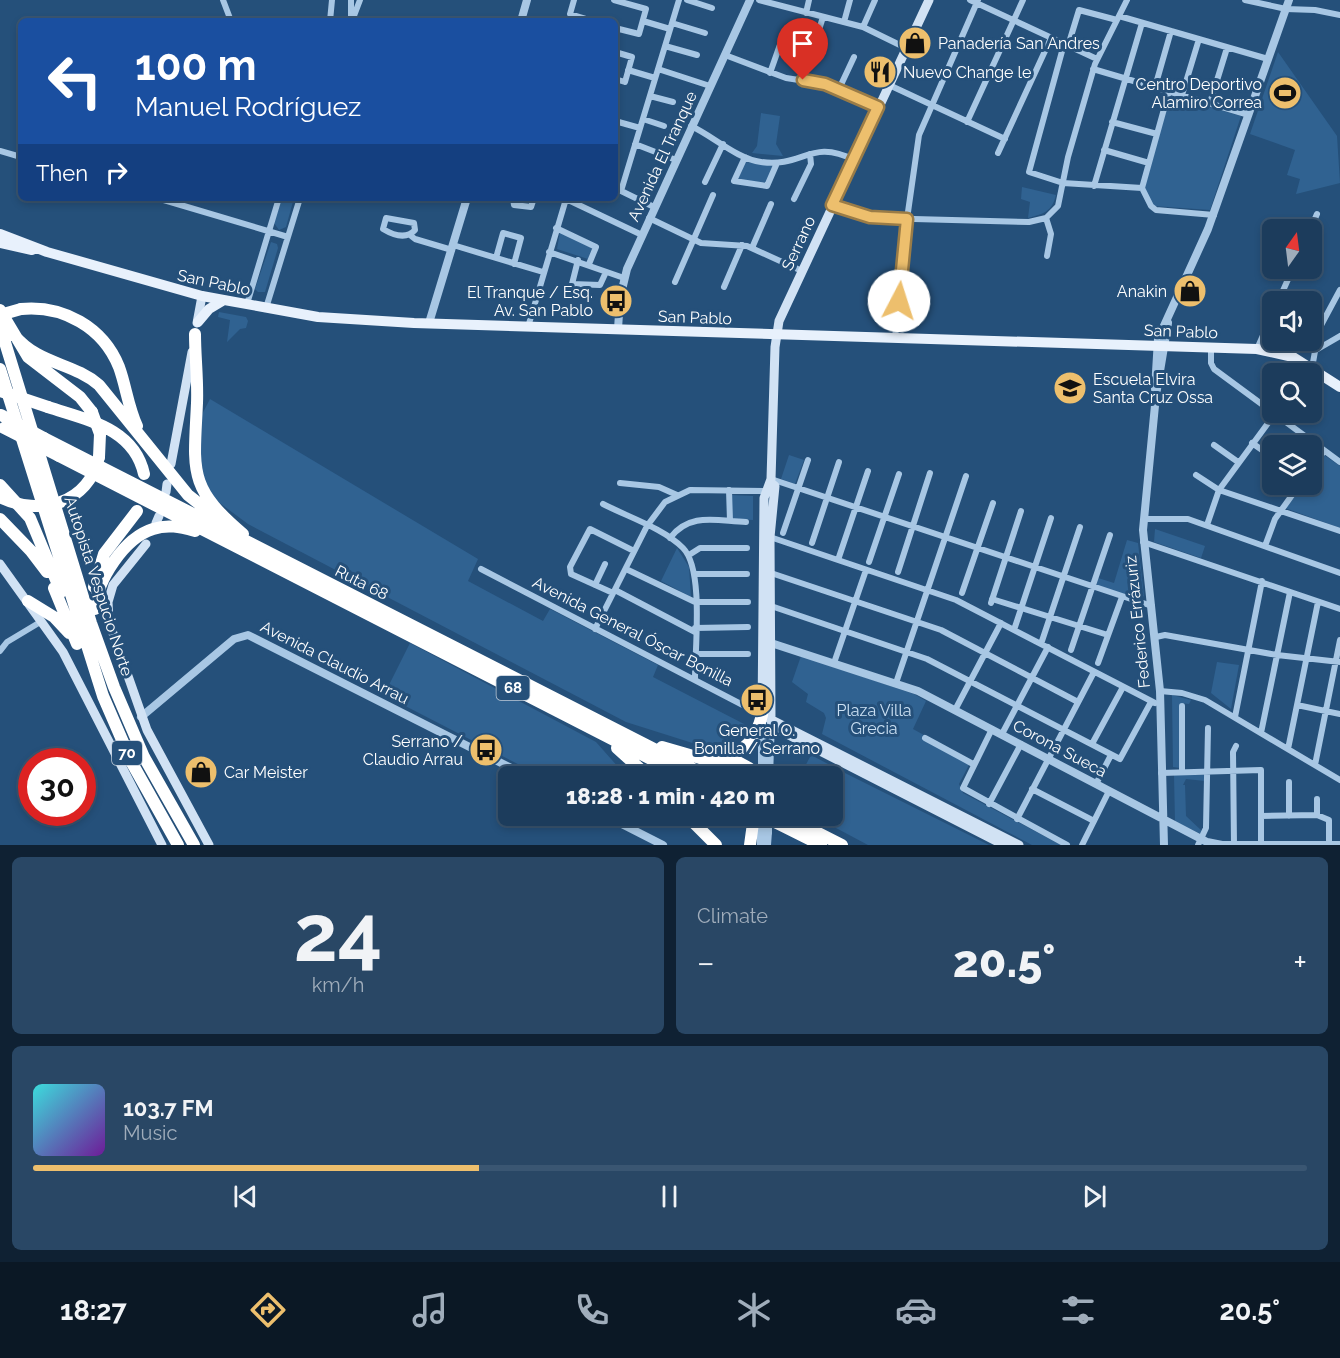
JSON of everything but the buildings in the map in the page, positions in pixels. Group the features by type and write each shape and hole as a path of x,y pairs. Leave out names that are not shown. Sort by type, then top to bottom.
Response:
{"highway":[{"path":"0,315 21,309 59,312 82,322 99,336 118,366 135,422 146,442"},
{"path":"0,310 32,362 76,394 92,412 100,434 99,457 87,483 64,502 33,507 0,497"},
{"name":"Autopista Vespucio Norte","path":"0,326 103,656 144,757 194,845"},
{"path":"196,328 198,401 193,445 198,476 217,510 261,549"},
{"path":"15,335 37,356 94,380 193,501 261,549"},
{"name":"Autopista Vespucio Norte","path":"0,369 94,674 132,763 178,845"},
{"path":"0,391 48,406 117,433 136,453 144,474"},
{"name":"Ruta 68","path":"1,425 44,438 687,766"},
{"name":"Ruta 68","path":"1,425 666,766"},
{"path":"0,485 23,509 34,526 94,674"},
{"path":"103,656 94,590 101,561 137,511"},
{"path":"0,519 46,570 82,654"},
{"path":"95,609 98,591 107,572 142,534 157,528 173,526 216,537"},
{"path":"28,601 54,617 94,674"},
{"path":"568,716 621,751 638,766"},
{"path":"717,760 737,753 748,745 766,718"},
{"path":"627,735 691,756 742,763 746,766"},
{"path":"697,826 716,844"},
{"path":"750,845 759,826"},
{"path":"774,826 821,845"},
{"path":"805,826 842,845"}],"main road":[{"name":"Serrano","path":"766,718 762,690 768,484 776,334 784,309 929,0"},
{"name":"San Pablo","path":"0,234 47,252"},
{"name":"San Pablo","path":"0,243 47,252 202,296 337,319 895,339 1257,349 1287,355 1302,363"},
{"path":"171,464 202,296"},
{"path":"196,328 209,309 224,300"},
{"name":"San Pablo","path":"1322,375 1340,387"},
{"name":"Serrano","path":"766,718 771,643 770,537 775,486 768,484"},
{"path":"146,544 115,581 107,610 112,635 141,717 173,783 209,845"},
{"path":"0,564 42,621 77,678 162,845"},
{"name":"Avenida General Óscar Bonilla","path":"766,718 776,729 1004,845"},
{"name":"Avenida General Óscar Bonilla","path":"766,718 1019,845"}],"street":[{"path":"223,0 230,18"},
{"path":"331,18 332,0"},
{"path":"351,0 351,18"},
{"path":"352,18 360,0"},
{"path":"522,18 527,0"},
{"path":"573,0 570,14 583,18"},
{"path":"654,207 618,189 635,144 679,0"},
{"path":"687,0 712,8"},
{"name":"Avenida El Tranque","path":"618,329 624,278 654,207 750,0"},
{"path":"759,0 863,27 906,48"},
{"path":"806,13 809,0"},
{"path":"844,22 850,0"},
{"path":"863,27 875,0"},
{"path":"967,122 1023,0"},
{"path":"832,205 870,217 1029,222 1046,218 1058,206 1093,69 1128,0"},
{"path":"1245,0 1287,4 1340,15"},
{"path":"618,29 639,34 646,9 619,1"},
{"path":"895,339 907,219 919,135 930,104 975,1 1097,59"},
{"name":"Federico Errázuriz","path":"1164,845 1161,705 1156,637 1143,542 1160,346 1214,215 1287,4"},
{"path":"1142,189 1063,183 1029,172 1066,45 1079,10 1142,23 1268,59"},
{"path":"803,80 823,17"},
{"path":"643,21 705,33"},
{"path":"1094,186 1142,23"},
{"path":"1155,87 1171,31"},
{"path":"998,153 1051,38"},
{"path":"770,73 782,39"},
{"path":"1182,95 1199,39"},
{"path":"665,45 697,55"},
{"path":"1210,103 1227,48"},
{"path":"618,53 632,57 625,82 618,80"},
{"path":"724,55 770,73 820,82 878,107"},
{"path":"838,89 854,57"},
{"path":"658,69 710,86"},
{"path":"1093,69 1249,115"},
{"path":"628,70 655,78"},
{"path":"889,85 1005,139"},
{"path":"1169,91 1142,189 1156,210 1214,215"},
{"path":"650,96 673,102"},
{"path":"643,119 664,126"},
{"path":"1112,122 1157,134"},
{"path":"618,123 640,128"},
{"path":"692,126 745,157 760,162 777,163 829,150 854,159"},
{"path":"635,144 676,160"},
{"path":"705,182 723,144"},
{"path":"1104,150 1149,163"},
{"path":"0,151 18,156"},
{"path":"794,199 811,164 810,154"},
{"path":"745,157 734,181 767,186 777,163"},
{"path":"675,282 713,195"},
{"path":"167,201 288,237"},
{"path":"246,305 278,201"},
{"path":"266,308 299,201"},
{"path":"429,323 466,201"},
{"path":"513,201 514,205 527,209 531,207 533,201"},
{"path":"528,327 564,201"},
{"path":"571,201 642,235"},
{"path":"752,248 771,204"},
{"path":"1315,219 1317,214"},
{"path":"650,218 693,240 708,244 742,245 802,271"},
{"path":"1046,218 1052,234 1047,256"},
{"path":"410,235 415,230 414,223 384,220 383,229 385,231 403,236 410,235 415,239 496,258 543,273"},
{"path":"556,228 596,247 589,264"},
{"path":"496,258 503,233 521,238 514,264"},
{"path":"724,287 742,245"},
{"path":"549,252 579,260 624,278"},
{"path":"579,260 572,284 600,285 606,272"},
{"path":"1322,323 1340,290"},
{"path":"1322,346 1340,336"},
{"path":"1257,349 1262,338"},
{"path":"1211,347 1213,367 1262,406"},
{"path":"1207,525 1219,490 1268,423"},
{"path":"1285,423 1340,462"},
{"path":"1252,443 1262,450"},
{"path":"1214,445 1238,462"},
{"path":"783,533 807,460"},
{"path":"812,543 839,462"},
{"path":"838,560 868,471"},
{"path":"898,572 930,473"},
{"path":"869,562 899,474"},
{"path":"1196,475 1219,490 1340,531"},
{"path":"896,683 966,476"},
{"path":"620,483 663,488 677,495"},
{"path":"595,629 647,526 661,506 677,495 696,490 729,490 768,484 798,488 1152,606"},
{"path":"729,490 730,521"},
{"path":"1265,546 1281,510 1292,495"},
{"path":"962,593 993,503"},
{"path":"603,504 670,538 690,555 694,574 695,678"},
{"path":"1021,511 991,601 1022,608 1108,635"},
{"path":"1014,630 1051,518"},
{"path":"1144,519 1183,518 1339,571"},
{"path":"670,538 680,526 691,521 746,522"},
{"path":"1002,734 1032,677 1044,646 1050,617 1080,527"},
{"path":"634,551 591,530 569,570 571,574 695,630 748,627"},
{"path":"1071,650 1110,535"},
{"path":"770,537 960,601 1151,702 1161,705"},
{"path":"1143,542 1340,609"},
{"path":"690,555 700,548 747,548"},
{"path":"595,585 605,564"},
{"name":"Avenida General Óscar Bonilla","path":"481,569 695,678 766,718"},
{"path":"626,569 695,602 748,602"},
{"path":"834,663 866,570"},
{"path":"771,573 941,630 1078,702"},
{"path":"694,574 747,574"},
{"path":"1235,717 1262,582"},
{"path":"1261,733 1290,592"},
{"path":"1098,663 1122,597"},
{"path":"1288,749 1318,602"},
{"path":"771,606 907,651 1120,759 1151,702"},
{"path":"0,651 7,642 42,621"},
{"path":"955,710 1001,623"},
{"name":"Avenida Claudio Arrau","path":"141,717 234,639 248,635 507,766"},
{"path":"1156,637 1165,635 1277,655 1338,662"},
{"path":"1315,765 1338,662 1340,640"},
{"name":"Corona Sueca","path":"771,643 896,683 955,710 1163,819 1200,842 1233,845 1340,845"},
{"path":"695,654 748,654"},
{"path":"1017,819 1094,672"},
{"path":"1092,744 1123,687"},
{"path":"740,703 762,690"},
{"path":"1160,691 1200,698 1340,780"},
{"path":"1297,705 1340,714"},
{"path":"1182,706 1182,772"},
{"name":"Serrano","path":"763,766 766,718"},
{"name":"Serrano","path":"766,718 768,766"},
{"path":"1200,842 1206,828 1208,728"},
{"path":"992,729 963,788 1067,845"},
{"path":"925,738 973,764"},
{"path":"989,804 1021,744"},
{"path":"1233,845 1236,746"},
{"path":"1096,783 1111,754"},
{"path":"1161,773 1261,770 1261,845"},
{"path":"1289,782 1289,816"},
{"path":"1032,789 1094,821"},
{"path":"1082,845 1109,791"},
{"path":"1317,799 1317,815"},
{"path":"1261,816 1317,815 1329,820 1329,845"},
{"path":"626,826 663,845"},
{"path":"760,845 761,826"},
{"path":"762,826 768,845"}],"green space":[{"name":"Centro Deportivo Alamiro Correa","path":"1278,52 1337,136 1340,183 1296,194 1300,179 1287,175 1295,150 1250,134"},
{"path":"1170,96 1241,116 1210,210 1154,206 1144,190"},
{"path":"761,113 780,116 776,144 783,156 752,153 757,146"},
{"path":"745,162 774,166 766,183 738,180"},
{"path":"1022,187 1056,195 1052,205 1042,213 1028,218 1030,202 1021,199"},
{"path":"281,201 293,201 286,227 279,230 274,223"},
{"path":"560,232 592,248 588,259 557,249"},
{"path":"271,242 277,244 278,248 265,292 258,292 255,289"},
{"path":"219,312 246,317 248,321 246,328 240,329 227,342 230,320 218,317"},
{"path":"210,399 478,559 468,581 543,621 550,609 658,665 653,677 746,725 737,736 720,744 702,746 626,722 248,524 217,501 206,487 197,460 197,424"},
{"path":"789,455 804,460 795,484 781,479"},
{"path":"1324,455 1340,466 1340,528 1285,508 1295,495 1322,495 1322,458"},
{"path":"731,495 753,496 753,520 731,519"},
{"path":"1155,529 1205,546 1201,558 1154,542"},
{"path":"1127,540 1138,543 1144,596 1139,600 1096,586 1098,578 1114,583"},
{"path":"677,548 689,567 691,597 661,581"},
{"path":"410,643 596,742 617,766 522,766 384,695"},
{"name":"Plaza Villa Grecia","path":"801,656 914,694 926,701 913,729 971,761 959,784 963,793 1061,845 1032,845 822,734 826,718 824,713 806,702 808,694 792,682"},
{"path":"1217,662 1239,665 1231,709 1211,693"},
{"path":"1172,695 1191,700 1189,704 1181,703 1180,768 1173,767"},
{"path":"811,755 830,765 830,766 805,766"},
{"path":"843,772 989,845 868,845 834,826 843,826"},
{"path":"1174,775 1205,775 1205,781 1186,779 1183,785 1185,785 1186,816 1203,832 1201,834 1175,822"}],"place":[{"name":"Panadería San Andres","path":"915,43"},
{"name":"Nuevo Change le","path":"880,72"},
{"name":"Centro Deportivo Alamiro Correa","path":"1285,93"},
{"name":"Anakin","path":"1190,291"},
{"name":"El Tranque / Esq. Av. San Pablo","path":"616,301"},
{"name":"Escuela Elvira Santa Cruz Ossa","path":"1070,388"},
{"name":"General O. Bonilla / Serrano","path":"757,700"},
{"name":"Serrano / Claudio Arrau","path":"486,750"},
{"name":"Car Meister","path":"201,772"}],"route":[{"path":"803,80 825,84 878,107 832,205 870,217 907,219 899,301"}]}
